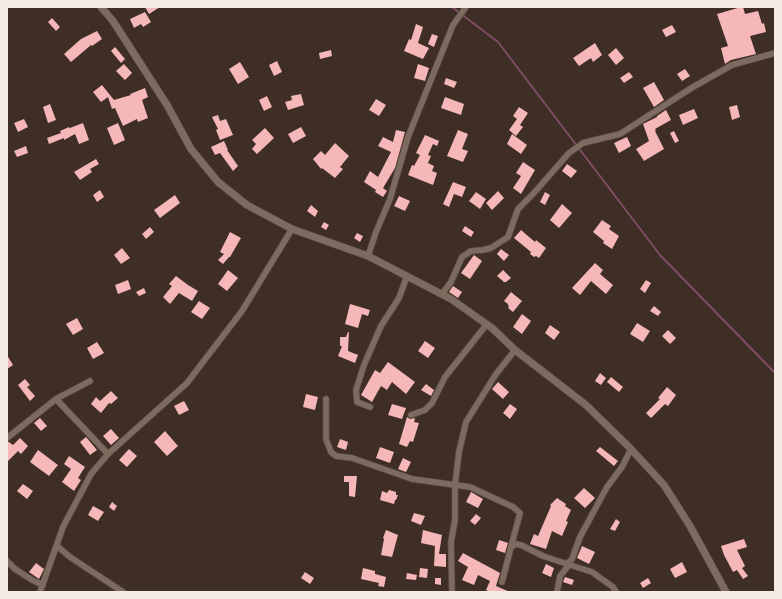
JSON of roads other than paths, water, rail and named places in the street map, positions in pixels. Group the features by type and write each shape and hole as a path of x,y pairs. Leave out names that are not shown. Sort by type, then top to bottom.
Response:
{"street":[{"path":"101,7 113,21 167,105 191,149 218,182 247,205 292,229 368,256 451,299 487,324 515,350 586,405 632,449 664,484 690,526 726,592"},
{"path":"368,256 390,199 408,137 453,25 466,7"},
{"path":"442,294 451,282 462,257 471,251 491,248 508,237 518,209 569,153 583,143 620,134 693,87 732,65 775,53"},
{"path":"40,592 63,527 91,474 108,454 187,383 242,311 292,229"},
{"path":"370,407 357,402 356,390 364,365 381,326 399,298 407,276"},
{"path":"411,414 425,410 432,404 445,377 487,324"},
{"path":"452,592 451,542 455,520 455,485 459,452 466,422 496,374 515,350"},
{"path":"7,438 56,399 90,381"},
{"path":"326,398 326,439 331,452 336,456 352,458 412,479 470,487 513,507 520,513 502,582"},
{"path":"56,399 108,454"},
{"path":"557,592 560,576 572,559 580,537 606,487 622,467 632,449"},
{"path":"511,547 516,544 521,545 543,556 592,572 612,587 616,592"},
{"path":"57,546 123,592"},
{"path":"7,562 32,580 43,585"}],"waterway":[{"path":"452,7 498,42 660,255 775,373"}]}
